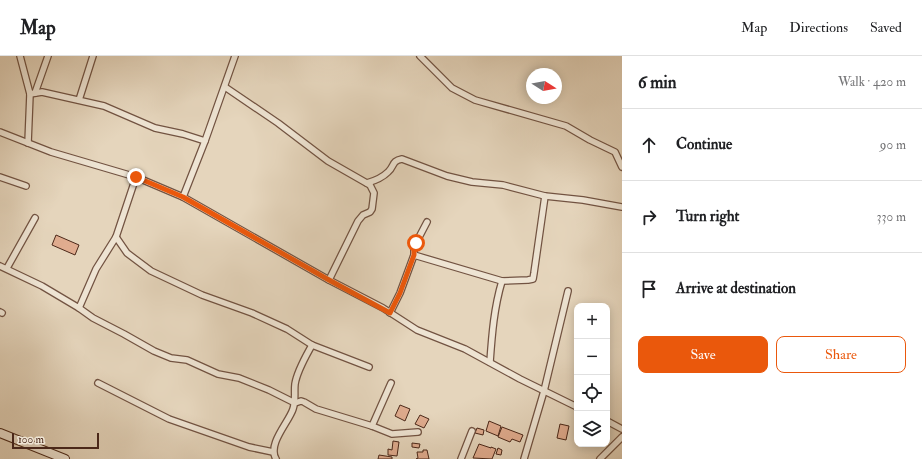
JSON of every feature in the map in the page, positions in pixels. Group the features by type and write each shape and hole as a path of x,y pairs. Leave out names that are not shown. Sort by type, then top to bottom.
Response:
{"main road":[{"path":"0,433 64,459"}],"street":[{"path":"20,56 33,93"},
{"path":"28,143 33,93 48,56"},
{"path":"79,100 93,56"},
{"path":"183,197 225,87 235,56"},
{"path":"420,56 452,88 475,100 566,126 615,152 622,167"},
{"path":"225,87 278,123 328,161 367,183 374,193 372,209 358,221 329,280"},
{"path":"33,93 42,92 108,107 155,128 183,134 205,141"},
{"path":"0,132 51,152 136,177 183,197 422,332 465,349 574,406"},
{"path":"367,183 388,173 395,161 402,159 454,178 478,183 502,185 545,196 583,200 622,207"},
{"path":"0,177 26,186"},
{"path":"79,308 96,269 116,237 136,177"},
{"path":"414,255 502,281 532,279 545,196"},
{"path":"7,268 35,218"},
{"path":"390,313 400,293 414,255 414,247 427,222"},
{"path":"116,237 127,253 151,271 202,295 252,313 287,330 312,345 369,366"},
{"path":"0,266 7,268 42,286 93,318 154,352 171,358 187,360 218,374 239,378 269,390 295,403 301,401 316,408 392,434 418,432"},
{"path":"490,362 493,322 502,281"},
{"path":"524,459 544,391 568,291"},
{"path":"276,459 273,452 277,439 290,416 295,403 295,386 297,377 312,345"},
{"path":"98,383 169,419 249,446 273,452"},
{"path":"372,426 391,383"},
{"path":"610,423 622,429"},
{"path":"461,459 472,431"},
{"path":"600,459 622,437"}],"building":[{"path":"56,235 79,245 75,255 52,245"},
{"path":"400,405 410,409 405,421 395,416"},
{"path":"420,415 429,419 424,428 415,424"},
{"path":"489,421 501,426 498,436 486,431"},
{"path":"560,424 569,426 566,440 557,438"},
{"path":"502,427 523,435 520,442 512,439 510,442 498,437"},
{"path":"477,428 484,430 483,435 475,433"},
{"path":"393,441 399,442 397,456 388,455 388,449 392,450"},
{"path":"412,443 420,444 419,448 412,447"},
{"path":"479,444 496,449 492,459 473,458"},
{"path":"498,448 502,450 501,455 496,454"},
{"path":"423,450 427,450 429,459 416,459 418,458 417,452 423,452"},
{"path":"379,455 392,457 392,459 378,459"}],"route":[{"path":"136,177 183,197 390,313 400,293 411,264 416,243"}]}
